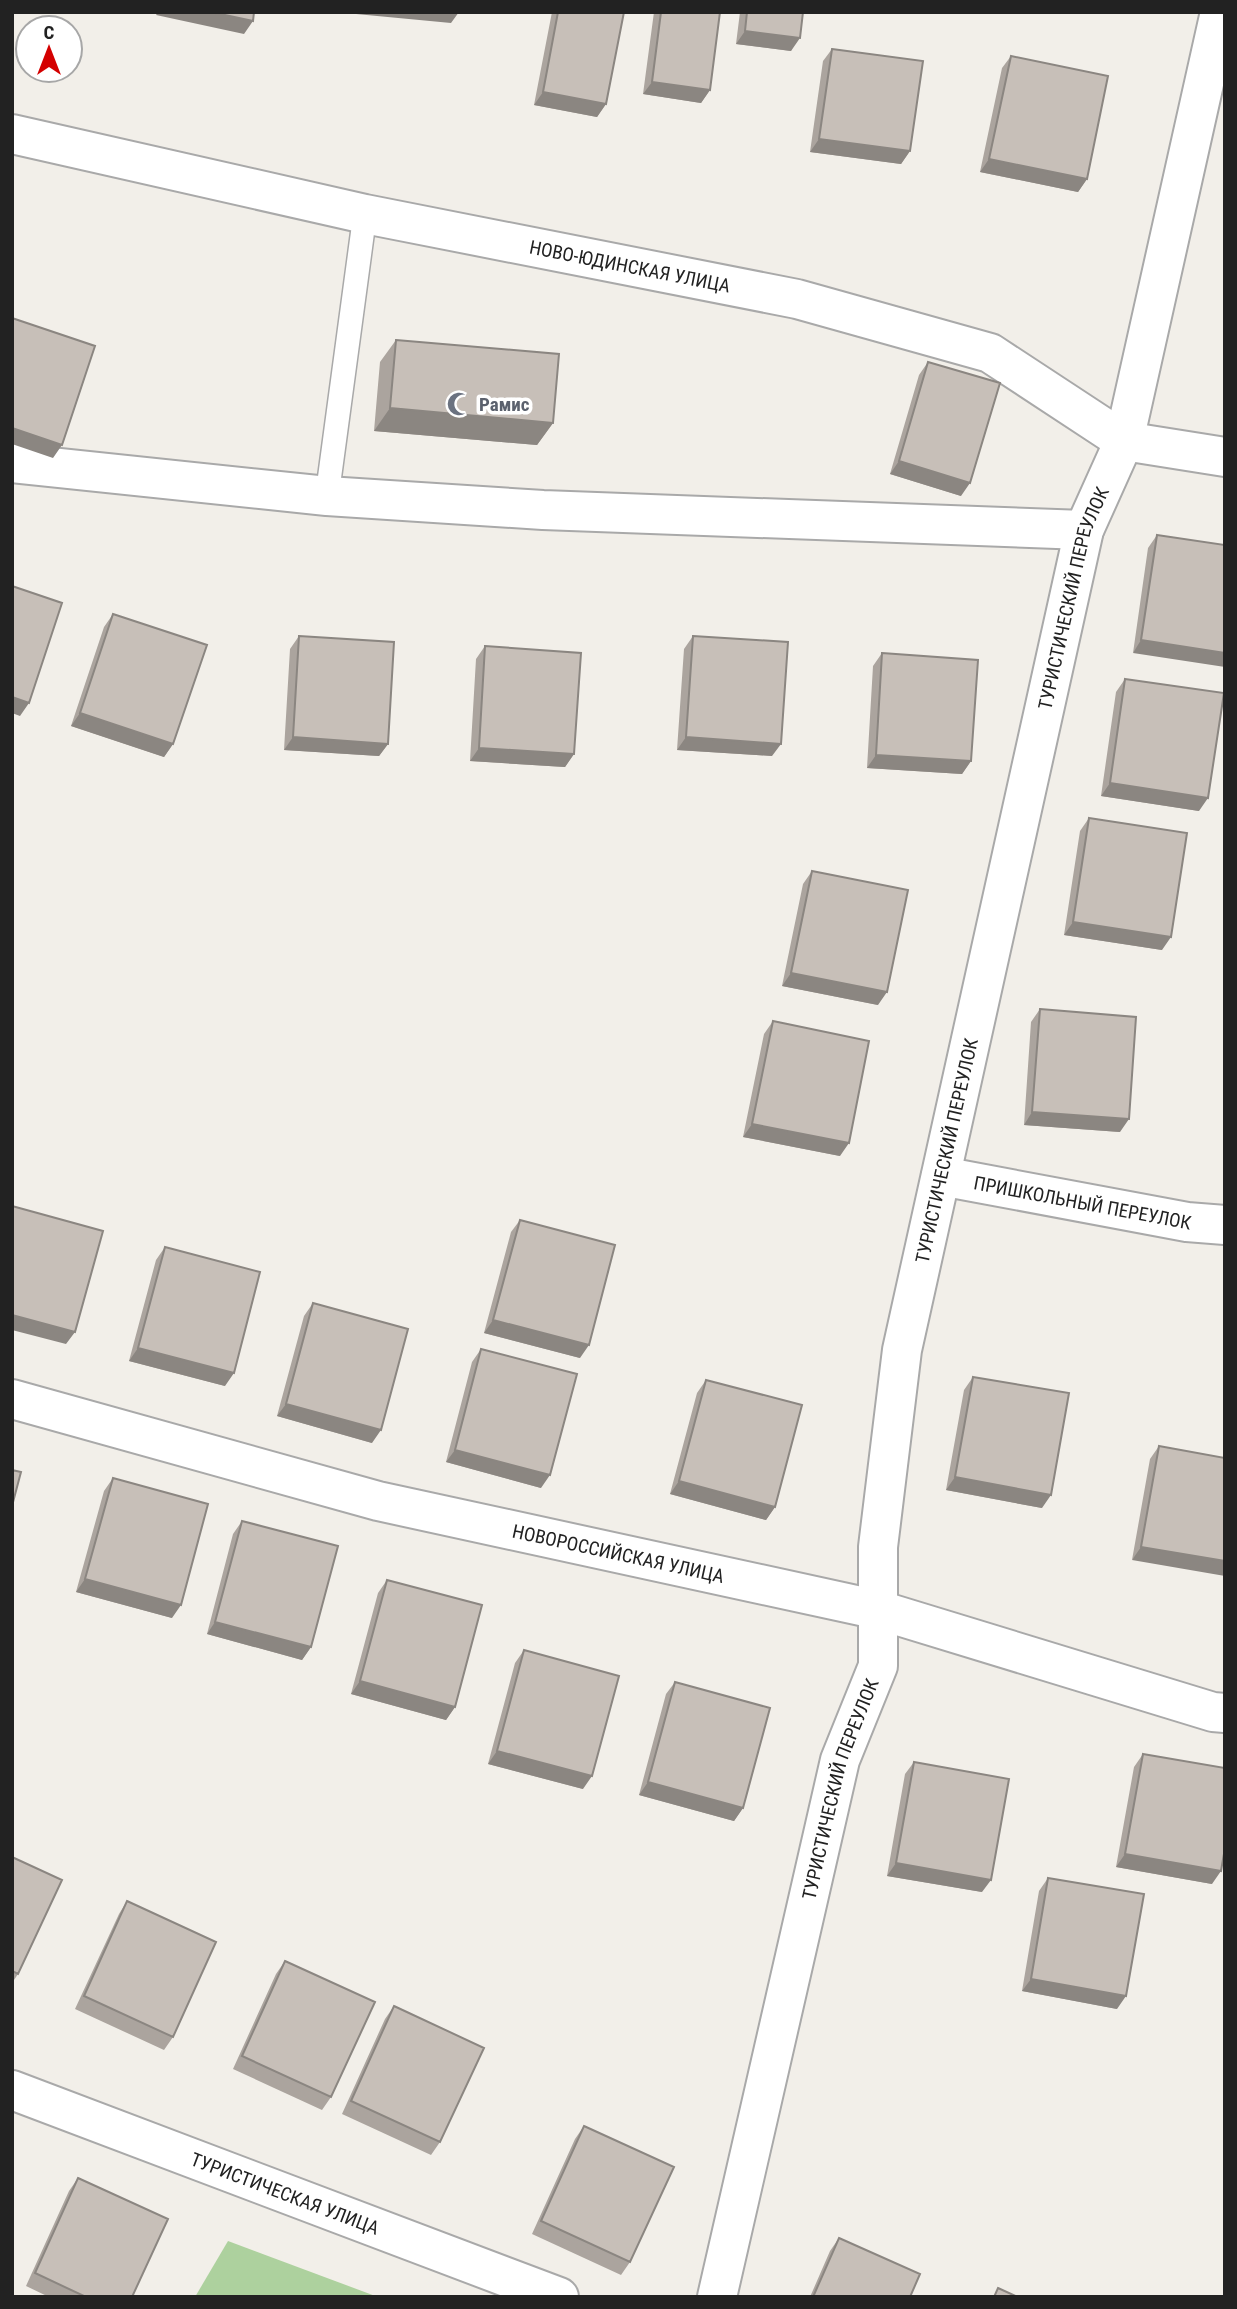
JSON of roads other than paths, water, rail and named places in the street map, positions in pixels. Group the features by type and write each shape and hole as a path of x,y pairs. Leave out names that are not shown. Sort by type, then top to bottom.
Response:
{"street":[{"name":"ТУРИСТИЧЕСКИЙ ПЕРЕУЛОК","path":"717,2297 840,1760 878,1666 878,1547 902,1350 1084,530 1124,441 1220,12"},
{"name":"НОВО-ЮДИНСКАЯ УЛИЦА","path":"12,134 365,214 797,299 990,353 1124,441 1225,457"},
{"path":"12,463 327,496 543,510 1084,530"},
{"name":"ПРИШКОЛЬНЫЙ ПЕРЕУЛОК","path":"941,1176 1187,1222 1225,1225"},
{"name":"НОВОРОССИЙСКАЯ УЛИЦА","path":"12,1399 378,1501 879,1610 1213,1712 1225,1713"},
{"name":"ТУРИСТИЧЕСКАЯ УЛИЦА","path":"12,2090 559,2297"}],"lane":[{"path":"327,496 365,214"}],"place":[{"name":"Рамис","path":"459,404"}]}
